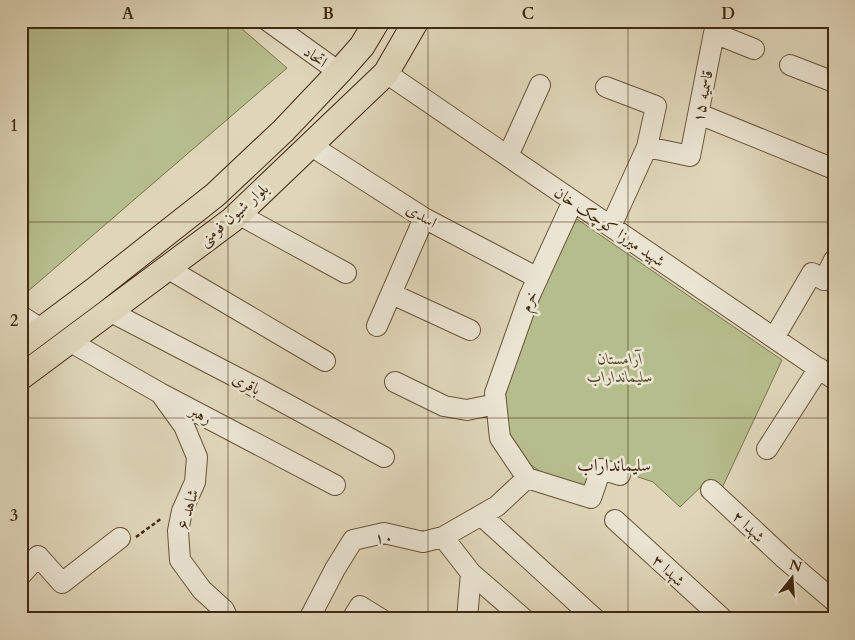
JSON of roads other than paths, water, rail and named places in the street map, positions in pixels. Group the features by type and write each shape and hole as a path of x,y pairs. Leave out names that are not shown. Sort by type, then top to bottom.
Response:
{"main road":[{"name":"بلوار شیون فومنی","path":"21,346 31,322 92,292 215,195 282,131 339,72 362,46 377,21"},
{"name":"بلوار شیون فومنی","path":"21,377 238,214 386,72 416,21"}],"street":[{"name":"اتحاد","path":"268,21 339,72"},
{"name":"قاسمیه ۱۵","path":"647,147 690,156 714,34 754,49"},
{"path":"790,65 834,82"},
{"name":"شهید میرزا کوچک خان","path":"386,72 826,373"},
{"path":"508,156 540,85"},
{"path":"606,87 656,106 647,147 611,226"},
{"path":"699,114 834,169"},
{"name":"اسدی","path":"310,145 424,218 538,278"},
{"name":"خرم","path":"527,478 500,438 495,393 529,297 573,201"},
{"path":"238,214 346,273"},
{"path":"377,326 424,218"},
{"path":"774,338 812,273 824,280 834,260"},
{"path":"167,268 326,361"},
{"path":"392,294 470,330"},
{"name":"باقری","path":"109,311 259,388 384,457"},
{"name":"رهبر","path":"69,341 160,393 335,485"},
{"path":"767,450 826,373"},
{"path":"395,382 444,406 467,410 496,404"},
{"name":"شاهد ۶","path":"160,393 184,426 197,457 195,482 182,511 178,531 180,560 202,590 224,610 228,619"},
{"path":"527,478 591,498 601,469 620,475"},
{"name":"۱۰","path":"309,619 352,540 384,534 423,542 442,537 489,511 527,478"},
{"name":"شهدا ۲","path":"710,490 834,601"},
{"path":"489,511 595,619"},
{"name":"شهدا ۳","path":"615,520 723,619"},
{"path":"442,537 471,573 524,619"},
{"path":"21,575 38,556 62,583 120,538"},
{"path":"467,619 471,573"},
{"path":"356,612 381,619"}],"district":[{"name":"سلیمانداراب","path":"614,465"}],"park label":[{"name":"آرامستان سلیمانداراب","path":"620,367"}]}
